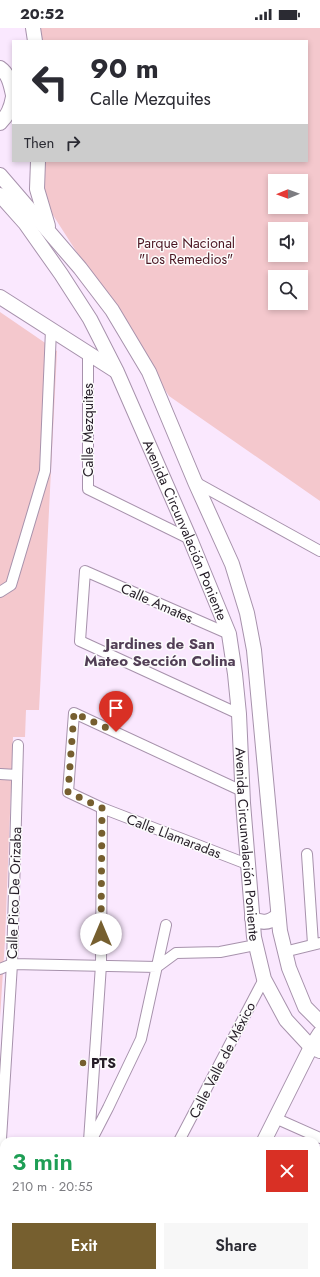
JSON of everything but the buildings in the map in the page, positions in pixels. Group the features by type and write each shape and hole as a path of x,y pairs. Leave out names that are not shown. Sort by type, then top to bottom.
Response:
{"main road":[{"path":"34,28 35,40"},
{"path":"0,68 10,82 12,91"},
{"path":"0,123 6,118 11,109 12,102"},
{"path":"38,162 37,189 51,234"},
{"name":"Avenida Circunvalación Poniente","path":"0,175 80,268 112,310 149,372 195,482 232,564 247,613 254,650 278,915 284,952 305,1007 320,1022"},
{"name":"Avenida Circunvalación Poniente","path":"0,195 25,223 61,274 90,319 116,372 190,539 229,634 239,714 247,864 255,941 264,979 286,1020 315,1049"},
{"path":"0,297 116,372"},
{"path":"252,918 257,921 269,922 278,915"},
{"path":"255,941 259,932 266,930 280,931"},
{"path":"266,1137 275,1118 315,1049 320,1033"}],"street":[{"path":"0,592 11,585 45,471 51,330"},
{"name":"Calle Mezquites","path":"88,354 88,489 190,539"},
{"path":"195,482 320,551"},
{"name":"Calle Amates","path":"229,634 85,571 80,641 239,714"},
{"path":"90,1137 101,965 102,808 68,792 74,713 242,791"},
{"name":"Calle Pico De Orizaba","path":"1,1137 12,964 18,745"},
{"path":"0,774 17,775"},
{"name":"Calle Llamaradas","path":"102,808 247,864"},
{"path":"284,952 316,944 307,854"},
{"path":"92,1137 108,1108 141,1039 166,925"},
{"path":"0,969 12,964 157,967 176,953 220,952 255,941"},
{"name":"Calle Valle de México","path":"181,1137 264,979"},
{"path":"275,1118 318,1137"},
{"name":"Calle Pico De Orizaba","path":"0,1149 0,1155"}],"green space":[{"name":"Parque Nacional \"Los Remedios\"","path":"41,28 320,28 320,501 169,396 51,212 43,185 43,162 308,162 308,40 41,40"},
{"path":"0,312 57,351 39,710 26,710 25,737 13,737 5,940 0,1018"}],"place":[{"name":"PTS","path":"83,1063"}],"district":[{"name":"Jardines de San Mateo Sección Colina","path":"160,652"}],"route":[{"path":"101,934 102,808 68,792 74,713 116,732"}]}
